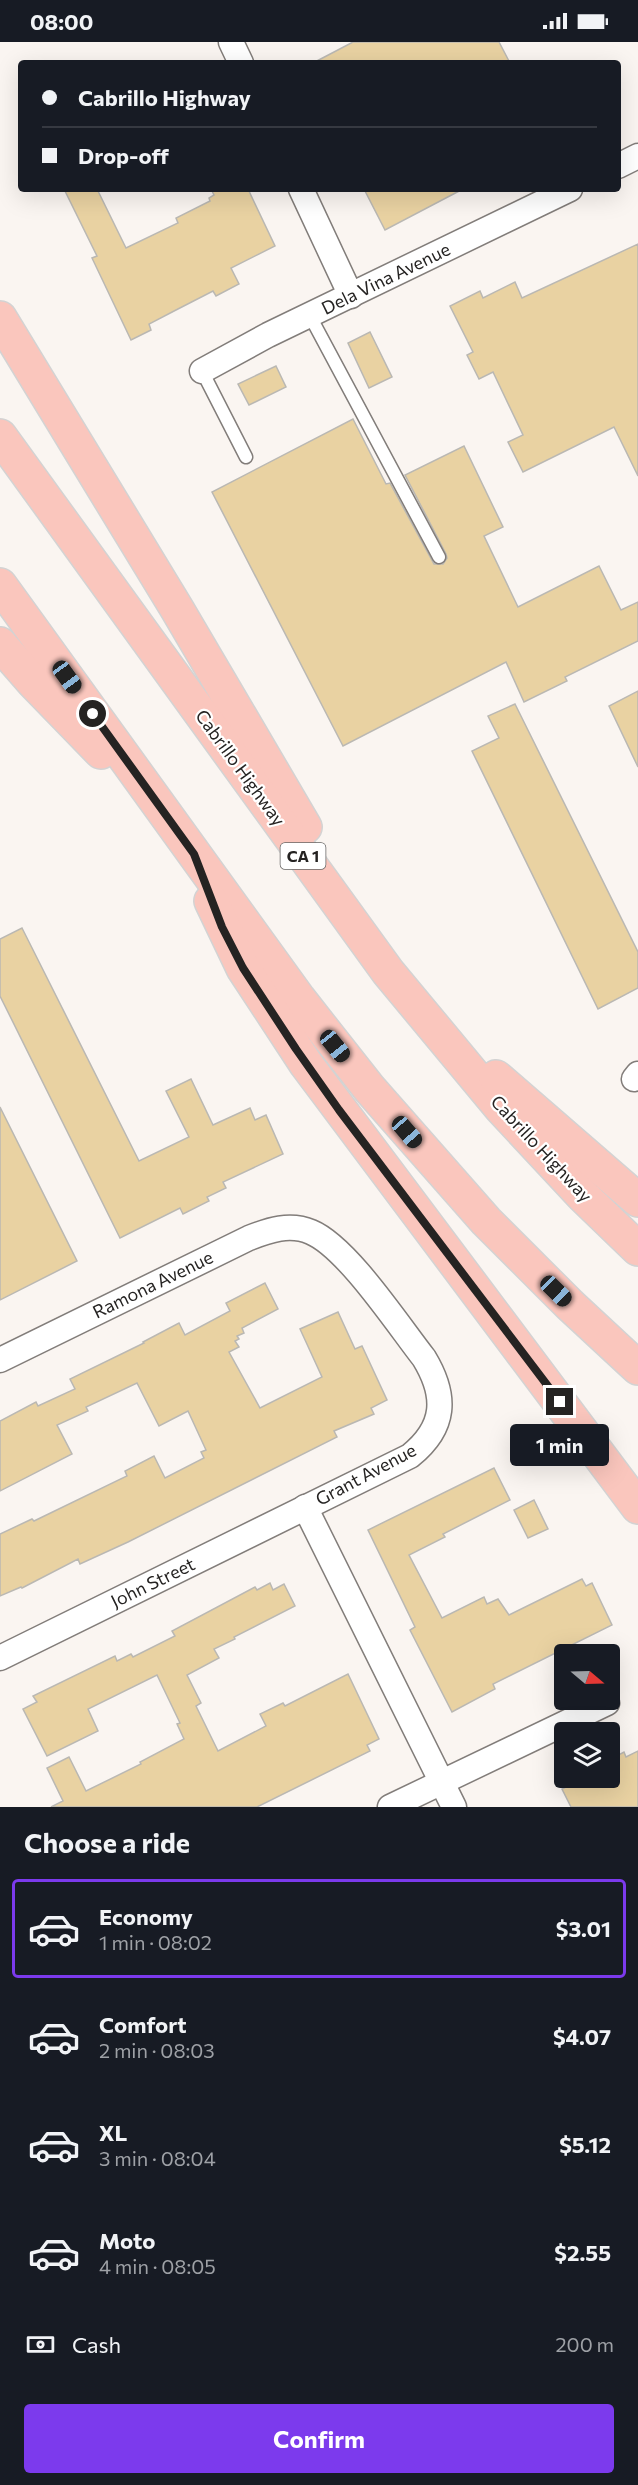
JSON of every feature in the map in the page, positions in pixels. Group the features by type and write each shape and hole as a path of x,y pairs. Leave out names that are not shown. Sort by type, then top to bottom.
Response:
{"highway":[{"path":"0,318 248,728 388,972"},
{"name":"Cabrillo Highway","path":"0,436 388,972 542,1153 638,1250"},
{"path":"0,585 335,1046 407,1132 519,1255 638,1368"},
{"path":"0,644 68,719 160,807"},
{"path":"194,854 222,927 243,968 306,1064 638,1507"},
{"path":"425,1018 557,1128 638,1200"}],"street":[{"path":"231,42 240,60"},
{"path":"621,164 638,156"},
{"path":"302,192 351,296"},
{"name":"Dela Vina Avenue","path":"202,371 564,192"},
{"name":"Ramona Avenue","path":"0,1360 249,1238 271,1229 297,1228 310,1231"},
{"name":"Grant Avenue","path":"310,1231 333,1245 342,1254 424,1358 434,1374 439,1392 440,1407 432,1433 422,1446 410,1456 305,1507 454,1807"},
{"name":"John Street","path":"0,1658 305,1507"},
{"path":"390,1807 592,1710"}],"lane":[{"path":"310,316 439,556"},
{"path":"202,371 246,458"}],"building":[{"path":"353,42 499,42 508,60 319,60"},
{"path":"65,192 98,192 126,248 178,223 176,218 210,201 209,198 214,195 212,192 249,192 275,246 231,268 239,284 216,296 213,291 149,324 151,330 131,340 92,258 97,256"},
{"path":"366,192 457,192 385,230"},
{"path":"638,244 638,476 614,427 523,472 508,442 523,435 493,372 479,379 467,355 473,352 450,306 480,291 483,298 515,282 522,298"},
{"path":"370,332 392,377 369,388 348,343"},
{"path":"276,366 286,387 249,405 238,384"},
{"path":"353,419 386,484 390,483 434,564 443,564 447,558 446,554 405,475 464,446 503,527 484,536 518,607 599,566 621,610 638,602 638,641 565,677 567,681 524,702 506,662 343,746 212,492"},
{"path":"638,691 638,767 609,706"},
{"path":"515,704 638,952 638,988 598,1009 472,751 499,738 488,716"},
{"path":"22,928 139,1161 189,1137 166,1091 191,1079 213,1125 250,1108 255,1120 266,1115 283,1154 223,1182 226,1188 207,1197 209,1201 183,1214 180,1208 120,1238 0,996 0,939"},
{"path":"0,1107 77,1261 0,1300"},
{"path":"265,1283 278,1309 242,1328 244,1333 237,1336 239,1339 235,1341 239,1347 229,1352 260,1408 322,1377 300,1329 338,1312 355,1349 362,1346 387,1400 371,1408 374,1414 334,1431 337,1437 128,1542 80,1564 78,1559 22,1588 0,1596 0,1534 32,1519 34,1521 127,1476 125,1471 154,1456 165,1478 204,1458 201,1452 206,1450 188,1411 159,1426 137,1383 86,1407 88,1411 57,1425 72,1454 0,1491 0,1421 36,1402 38,1406 75,1389 70,1379 179,1323 185,1335 230,1311 226,1303"},
{"path":"494,1468 510,1500 443,1534 445,1537 409,1555 442,1618 484,1597 487,1604 498,1599 509,1615 582,1579 586,1586 592,1583 612,1625 574,1644 554,1644 554,1654 493,1684 495,1689 452,1712 410,1630 415,1627 368,1530"},
{"path":"534,1500 548,1529 528,1538 514,1510"},
{"path":"270,1583 273,1590 284,1584 295,1606 214,1649 219,1658 187,1675 201,1703 196,1706 218,1751 266,1726 260,1714 283,1703 285,1706 348,1674 379,1739 367,1745 370,1751 257,1807 51,1807 63,1801 47,1768 69,1757 86,1791 141,1764 140,1762 184,1739 177,1724 180,1723 157,1675 88,1709 98,1731 47,1756 23,1709 37,1702 33,1696 115,1656 117,1661 131,1654 133,1657 175,1636 172,1631 255,1587 257,1590"},
{"path":"638,1751 638,1807 571,1807 562,1789 620,1788 620,1754 624,1752 626,1757"}],"route":[{"path":"93,714 194,854 206,891 243,968 296,1049 339,1110 560,1402"}]}
